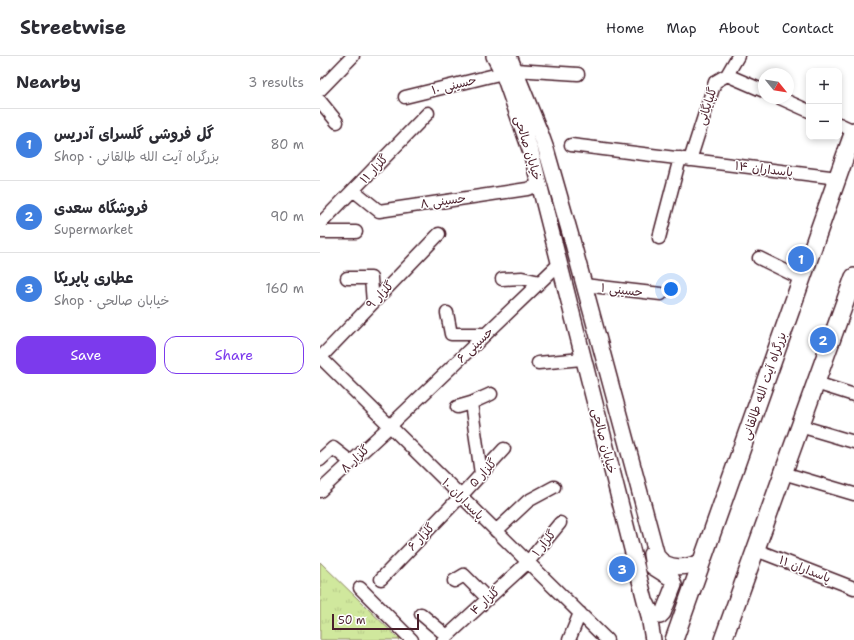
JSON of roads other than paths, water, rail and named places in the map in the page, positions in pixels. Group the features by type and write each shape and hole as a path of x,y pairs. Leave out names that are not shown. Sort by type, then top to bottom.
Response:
{"highway":[{"name":"بزرگراه آیت الله طالقانی","path":"674,640 854,131"},
{"path":"723,640 854,277"}],"main road":[{"name":"خيابان صالحی","path":"494,56 509,66 541,135 572,240"},
{"name":"خيابان صالحی","path":"509,66 554,243"},
{"name":"خیابان صالحی","path":"572,240 657,556 669,565 681,567 693,566 702,560"},
{"name":"خیابان صالحی","path":"554,243 582,359 645,601 653,640"},
{"path":"645,601 653,614 660,616 674,584 672,579 653,567 651,559 650,531"}],"street":[{"path":"320,90 353,56"},
{"path":"727,75 738,56"},
{"name":"حسینی ۱۰","path":"405,97 509,66 578,74"},
{"name":"گلپایگانی","path":"659,238 685,159 715,82 727,75 758,88"},
{"path":"320,101 337,122"},
{"path":"793,104 806,110"},
{"name":"گلزار ١١","path":"320,224 428,114"},
{"path":"842,125 854,131"},
{"name":"پاسداران ۱۴","path":"571,145 838,178"},
{"name":"حسینی ۸","path":"353,190 379,211 527,189 540,185"},
{"path":"320,232 356,232"},
{"name":"گلزار ٩","path":"320,357 439,234"},
{"path":"759,258 802,279"},
{"name":"حسینی ۶","path":"390,426 559,264"},
{"path":"347,278 371,278 373,302"},
{"path":"502,279 522,278 540,282"},
{"name":"حسینی ۱","path":"584,285 661,294"},
{"path":"448,313 451,334 486,334"},
{"name":"پاسداران ١٠","path":"320,357 607,640"},
{"path":"538,363 582,359"},
{"path":"816,383 854,395"},
{"path":"457,407 471,403 491,394"},
{"path":"471,403 481,474"},
{"name":"گلزار ۸","path":"320,491 390,426"},
{"path":"800,426 854,442"},
{"path":"320,460 333,448 351,462"},
{"name":"گلزار ۵","path":"461,496 504,449"},
{"path":"783,473 854,494"},
{"path":"496,531 528,501 554,487"},
{"name":"گلزار ۶","path":"381,579 461,496"},
{"name":"گلزار ۱","path":"528,562 560,523"},
{"name":"پاسداران ١١","path":"756,550 854,588"},
{"name":"گلزار ۴","path":"445,638 528,562"},
{"path":"454,582 464,575 488,599"},
{"path":"360,588 412,640"},
{"path":"569,640 580,613"},
{"path":"421,614 445,638"}],"place":[{"name":"گل فروشی گلسرای آدریس","path":"801,259"},
{"name":"فروشگاه سعدی","path":"823,340"},
{"name":"عطاری پاپریکا","path":"622,569"}]}
